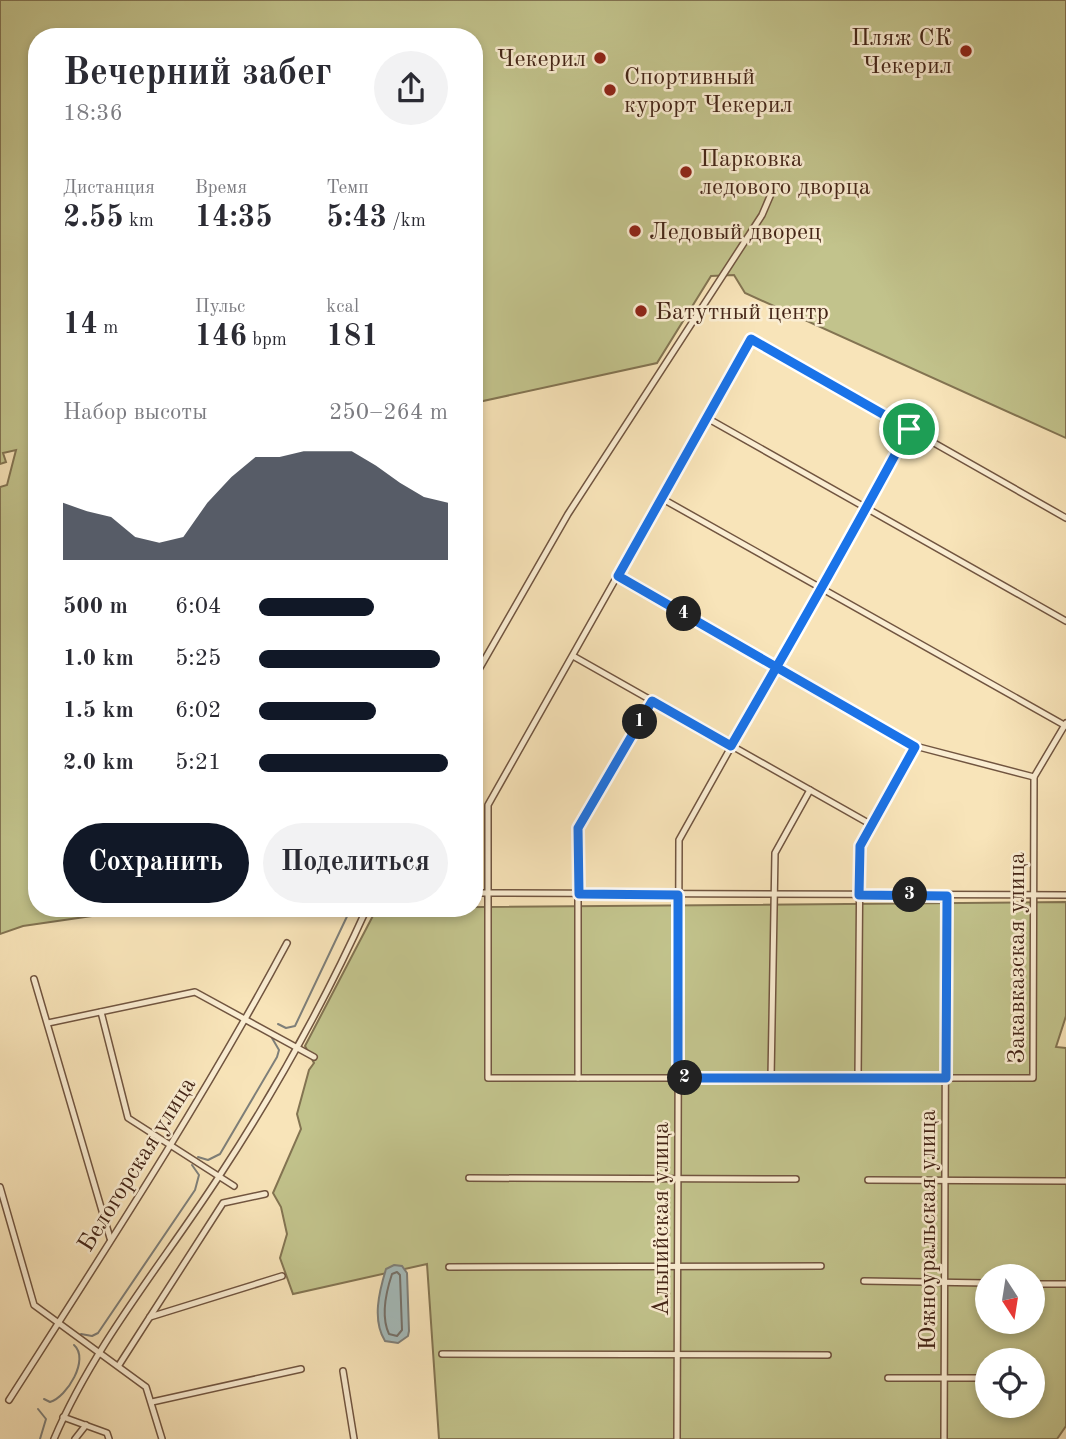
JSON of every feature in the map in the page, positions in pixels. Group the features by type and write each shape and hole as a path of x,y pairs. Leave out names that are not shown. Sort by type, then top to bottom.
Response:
{"street":[{"path":"483,662 568,514 762,215 771,194"},
{"path":"489,892 488,805 751,339 1066,518"},
{"path":"707,418 1066,621"},
{"name":"Альпийская улица","path":"677,1439 679,840 909,429"},
{"path":"618,576 915,747 1034,777 1066,725 661,498"},
{"path":"573,656 870,824"},
{"path":"578,1078 578,828 652,701"},
{"path":"858,1078 860,846 915,747"},
{"name":"Закавказская улица","path":"489,892 488,1078 1032,1078 1034,777"},
{"path":"771,1078 775,853 810,790"},
{"path":"483,892 1066,895"},
{"name":"Южноуральская улица","path":"944,1439 947,896"},
{"path":"54,1439 63,1417 100,1352 219,1176 296,1046 362,917"},
{"name":"Белогорская улица","path":"9,1400 247,1019 287,943"},
{"path":"34,979 110,1238"},
{"path":"48,1023 195,992 314,1057"},
{"path":"101,1012 128,1118 234,1186"},
{"path":"469,1178 796,1179"},
{"path":"868,1180 1066,1181"},
{"path":"0,1187 34,1305 146,1387 162,1439"},
{"path":"119,1365 223,1203 265,1194"},
{"path":"449,1267 821,1266"},
{"path":"150,1317 282,1276"},
{"path":"864,1281 975,1283"},
{"path":"1045,1284 1066,1284"},
{"path":"442,1354 828,1355"},
{"path":"152,1402 301,1368"},
{"path":"343,1371 354,1439"},
{"path":"888,1378 975,1378"},
{"path":"63,1417 107,1433 109,1439"},
{"path":"75,1439 86,1425"}],"green space":[{"name":"Спортивный курорт Чекерил","path":"0,0 1066,0 1066,438 745,293 734,275 711,276 657,363 483,401 483,28 28,28 28,917 85,917 23,926 0,934 0,487 7,485 16,450 3,453 6,462 0,464"},
{"path":"1066,902 1066,1016 1056,1047 1066,1048 1066,1426 1057,1439 439,1439 427,1264 293,1294 280,1258 287,1234 281,1207 273,1193 301,1129 297,1114 309,1070 314,1063 305,1046 372,917 483,917 483,907"}],"water":[{"path":"394,1265 402,1266 407,1273 409,1331 408,1336 398,1343 385,1341 378,1315 379,1296 386,1269"}],"waterway":[{"path":"278,1024 286,1028 295,1026 347,917"},
{"path":"198,1157 208,1160 220,1154 277,1057 279,1050 272,1038"},
{"path":"81,1334 92,1336 98,1333 195,1190 199,1175 192,1165"},
{"path":"44,1399 50,1402 57,1399 74,1377 79,1359 74,1345"},
{"path":"38,1409 46,1419 40,1439"}],"place":[{"name":"Пляж СК Чекерил","path":"966,51"},
{"name":"Чекерил","path":"600,58"},
{"name":"Спортивный курорт Чекерил","path":"610,90"},
{"name":"Парковка ледового дворца","path":"686,172"},
{"name":"Ледовый дворец","path":"635,231"},
{"name":"Батутный центр","path":"641,311"}],"route":[{"path":"909,429 751,339 618,576 777,667 915,747 860,846 859,895 947,896 946,1078 678,1078 678,895 579,894 578,828 652,701 731,746 777,667 866,509 909,429"}]}
